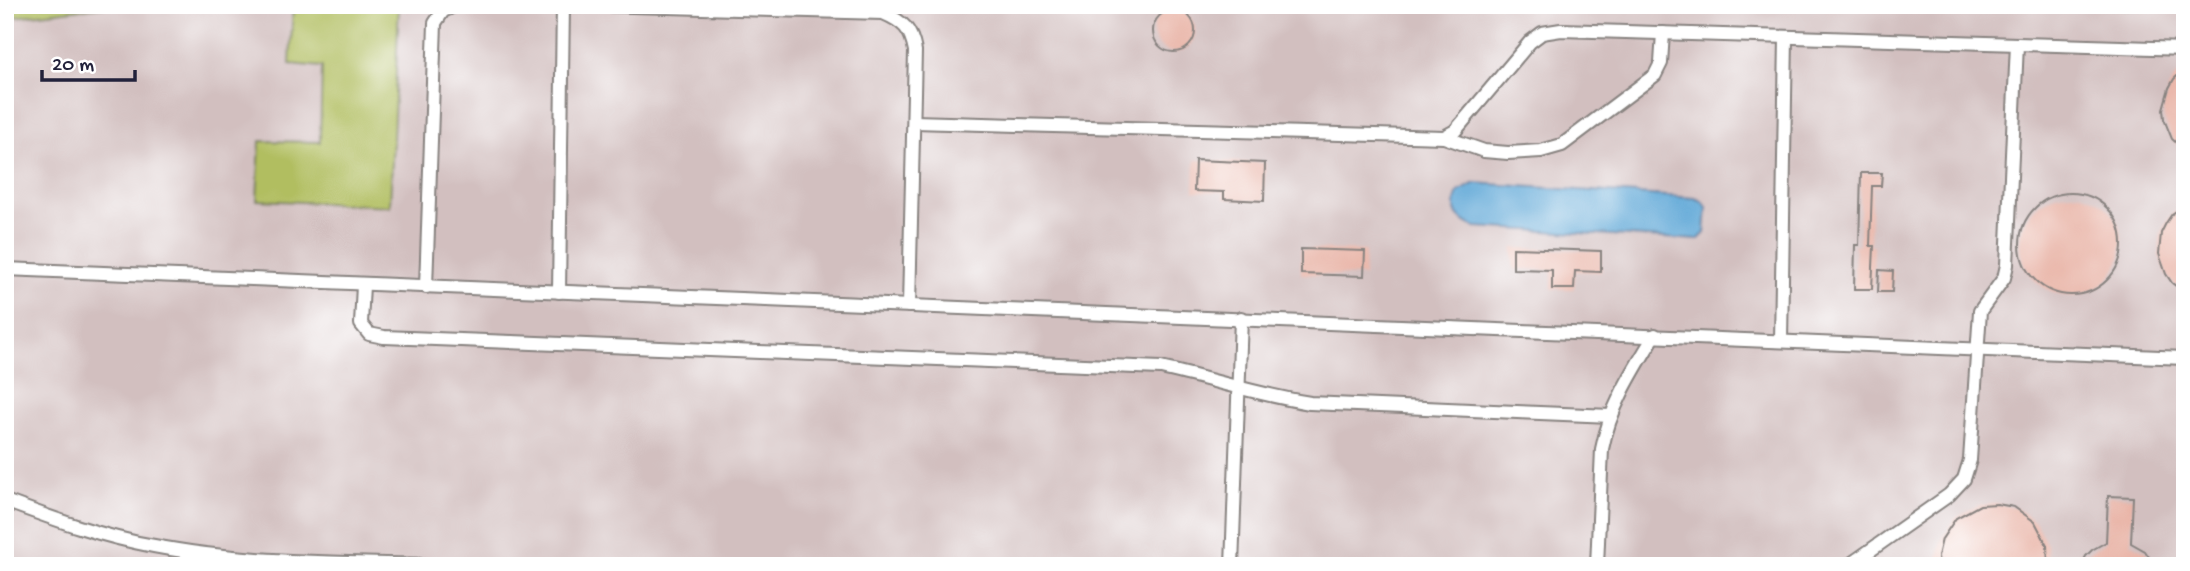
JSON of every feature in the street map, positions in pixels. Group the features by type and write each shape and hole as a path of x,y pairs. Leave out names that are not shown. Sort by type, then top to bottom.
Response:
{"lane":[{"path":"426,287 435,23 443,11 456,5"},
{"path":"559,292 564,5"},
{"path":"597,5 883,13 900,20 913,36 915,51 909,306"},
{"path":"1444,137 1455,131 1530,42 1542,33 1561,30 2185,49"},
{"path":"914,122 1444,137 1484,151 1541,151 1562,145 1654,75 1661,63 1663,33"},
{"path":"1781,341 1786,37"},
{"path":"1848,566 1949,495 1964,479 1970,460 1980,311 2004,278 2007,265 2017,44"},
{"path":"5,269 2185,358"},
{"path":"363,285 361,324 369,334 384,337 1161,368 1271,396 1310,403 1611,416"},
{"path":"1232,566 1241,318"},
{"path":"1597,566 1602,449 1619,396 1654,335"},
{"path":"5,501 82,528 153,546 232,558 459,566"}],"shaded area":[{"path":"115,5 293,5 290,64 322,67 320,142 257,200 390,206 399,5 2059,5 2185,11 2185,566 5,566 5,18"}],"green space":[{"path":"5,5 115,5 5,18"},
{"path":"293,5 399,5 390,206 257,200 260,141 320,142 322,67 290,64"},
{"path":"2059,5 2185,5 2185,11"}],"water":[{"path":"1475,183 1695,198 1707,207 1705,233 1698,240 1475,227 1460,218 1455,205 1458,192"}],"building":[{"path":"1174,10 1189,16 1195,31 1189,46 1174,52 1159,46 1153,31 1159,16"},
{"path":"2185,69 2185,151 2172,139 2163,109 2169,88"},
{"path":"1195,160 1265,163 1264,201 1224,199 1224,192 1194,191"},
{"path":"1861,173 1882,173 1881,186 1872,186 1872,289 1854,289 1855,245 1859,245"},
{"path":"2071,193 2090,197 2107,208 2118,225 2122,244 2118,263 2107,280 2090,291 2071,295 2052,291 2035,280 2024,263 2020,244 2024,225 2035,208 2052,197"},
{"path":"2185,205 2185,293 2172,283 2166,274 2159,254 2161,233 2166,223 2172,214"},
{"path":"1513,248 1601,251 1601,272 1575,271 1574,289 1552,289 1552,270 1513,269"},
{"path":"1301,249 1365,251 1364,276 1301,274"},
{"path":"1879,270 1893,271 1892,292 1878,292"},
{"path":"2108,496 2133,497 2131,543 2145,551 2155,566 2081,566 2092,550 2106,542"},
{"path":"1980,505 2014,507 2035,522 2047,545 2048,566 1939,566 1942,539 1956,518"}]}
